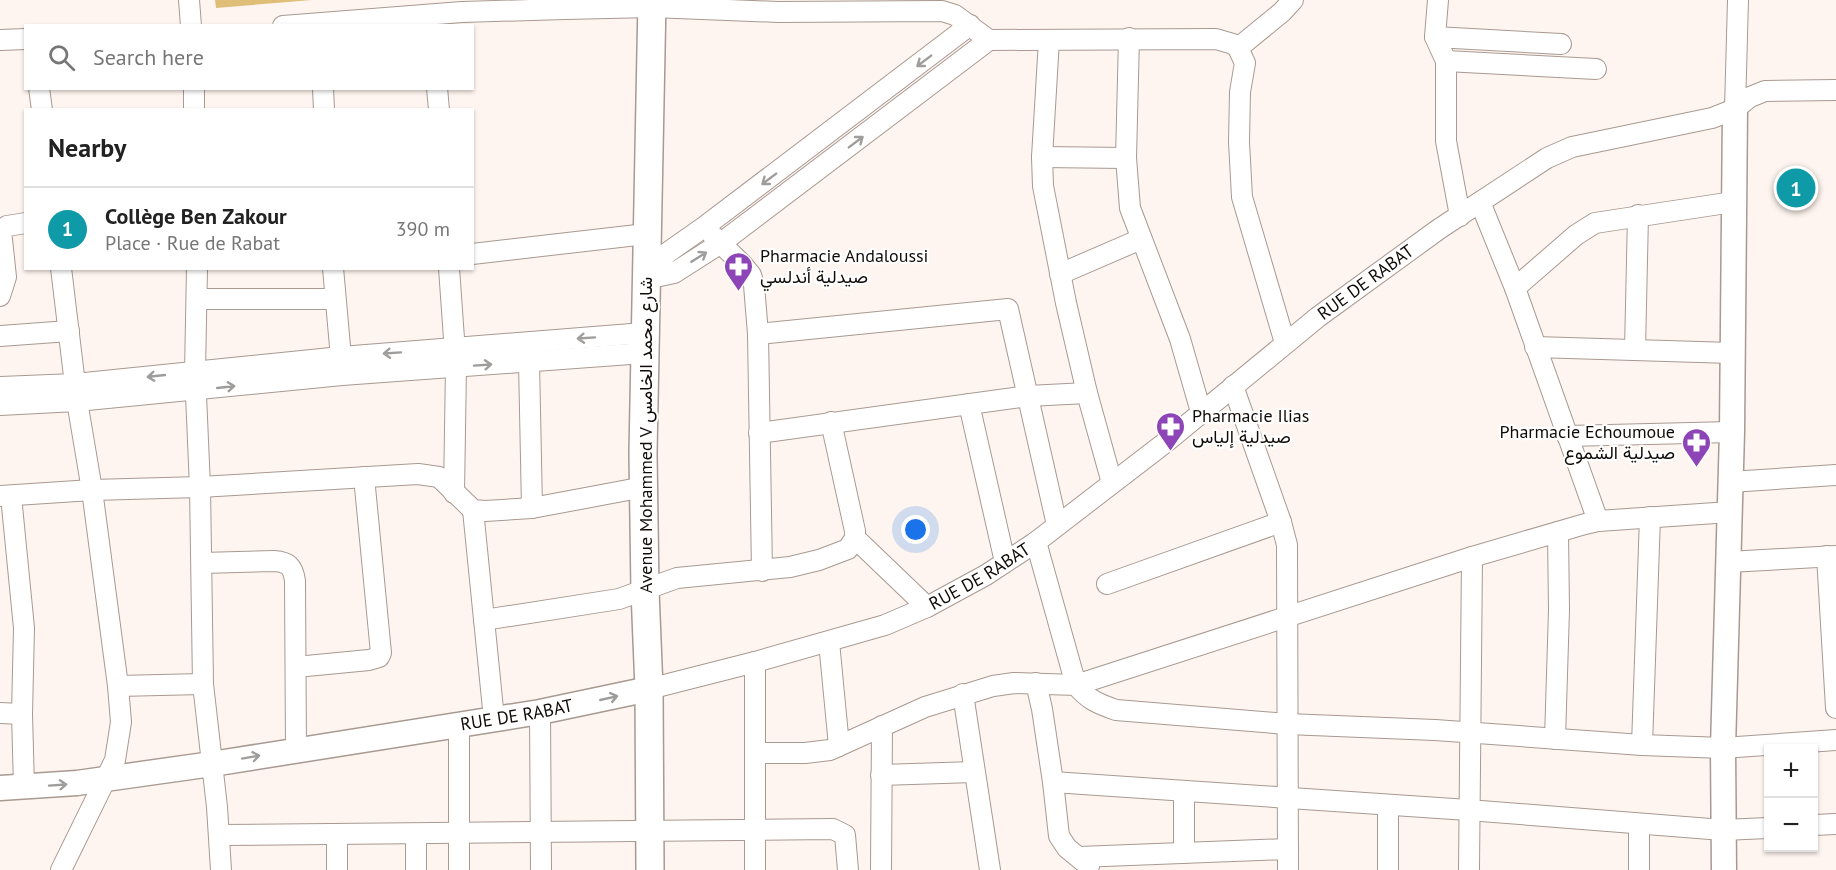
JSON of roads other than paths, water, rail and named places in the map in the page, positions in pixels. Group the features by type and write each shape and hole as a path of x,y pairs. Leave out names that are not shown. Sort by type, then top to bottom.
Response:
{"main road":[{"name":"Avenue Mohammed V شارع محمد الخامس","path":"650,870 649,689 645,591 644,343 652,4"}],"street":[{"path":"189,0 191,24"},
{"path":"1238,48 1282,12 1293,0"},
{"path":"1438,0 1435,37 1446,61 1446,141 1460,216"},
{"path":"1724,870 1723,748 1731,482 1733,202 1738,0"},
{"path":"319,24 436,20 652,4 778,12 942,11 949,12 989,40"},
{"path":"645,279 667,253 970,25"},
{"path":"1435,37 1561,44"},
{"path":"1129,38 1126,158 1130,208 1179,339 1201,412"},
{"path":"0,40 24,39"},
{"path":"645,279 674,273 721,243 989,40 1216,39 1233,44 1238,48 1245,63 1240,92 1239,142 1242,197 1286,343"},
{"path":"1049,40 1042,157 1043,186 1087,393 1112,483"},
{"path":"1446,61 1596,69"},
{"name":"RUE DE RABAT","path":"12,788 106,779 212,764 540,712 649,689 885,625 927,607 1036,542 1318,317 1546,158 1572,147 1696,122 1735,109 1755,94 1772,89 1836,90"},
{"path":"39,90 42,108"},
{"path":"194,90 194,108"},
{"path":"323,90 324,108"},
{"path":"437,90 439,108"},
{"path":"1042,157 1126,158"},
{"path":"1480,202 1515,288 1598,521"},
{"path":"1515,288 1586,228 1605,220 1733,202"},
{"path":"1635,350 1638,215"},
{"path":"2,283 2,230 7,226 24,223"},
{"path":"704,227 751,275 756,296 762,571"},
{"path":"474,254 646,234"},
{"path":"1060,274 1141,239"},
{"path":"61,270 121,722 115,760 61,870"},
{"path":"197,270 196,381 203,684 220,835 221,870"},
{"path":"333,270 341,366"},
{"path":"449,270 456,358 454,493"},
{"path":"197,299 335,299"},
{"path":"758,334 1008,309 1057,525"},
{"path":"0,336 69,331"},
{"path":"456,358 529,362 644,343"},
{"path":"0,405 76,392 341,366 644,343"},
{"path":"1535,347 1732,353"},
{"path":"529,362 532,508"},
{"path":"1233,386 1281,522 1289,562 1286,618 1287,870"},
{"path":"0,387 76,392"},
{"path":"759,433 1028,396 1087,393"},
{"path":"969,404 1005,562"},
{"path":"484,620 619,599 677,578 790,567 848,549 855,537 855,531 831,422"},
{"path":"1567,436 1732,432"},
{"path":"12,788 22,714 24,628 6,496 431,475 443,479 454,493 473,510 501,511 532,508 644,488"},
{"path":"1731,482 1836,475"},
{"path":"296,667 369,660 379,657 381,653 364,477"},
{"path":"473,510 494,718"},
{"path":"756,753 805,753 830,750 925,707 1003,684 1077,685 1472,557 1598,521 1730,512"},
{"path":"1642,745 1650,517"},
{"path":"1107,584 1281,522"},
{"path":"1555,739 1559,610 1558,532"},
{"path":"855,537 927,607"},
{"path":"1036,542 1077,685 1084,696 1116,710 1287,724 1642,745 1723,748 1836,740"},
{"path":"1729,562 1832,556 1836,708"},
{"path":"1469,870 1472,557"},
{"path":"202,563 274,561 285,562 291,566 295,580 296,750"},
{"path":"829,642 839,746"},
{"path":"755,662 755,870"},
{"path":"1036,683 1053,782 1059,836 1067,848 1086,864 1184,853 1288,849"},
{"path":"118,686 203,684"},
{"path":"963,694 990,870"},
{"path":"540,712 541,870"},
{"path":"0,713 22,714"},
{"path":"459,724 459,870"},
{"path":"881,870 882,726"},
{"path":"881,775 974,772"},
{"path":"1053,782 1723,830 1764,828"},
{"path":"1184,791 1184,853"},
{"path":"1388,805 1388,870"},
{"path":"1639,824 1639,870"},
{"path":"1818,825 1836,824"},
{"path":"220,835 833,829 840,831 846,840 848,870"},
{"path":"337,834 337,870"},
{"path":"416,834 416,870"}],"place":[{"name":"Collège Ben Zakour","path":"1796,188"},
{"name":"Pharmacie Andaloussi صيدلية أندلسي","path":"739,292"},
{"name":"Pharmacie Ilias صيدلية إلياس","path":"1171,452"},
{"name":"Pharmacie Echoumoue صيدلية الشموع","path":"1696,468"}]}
